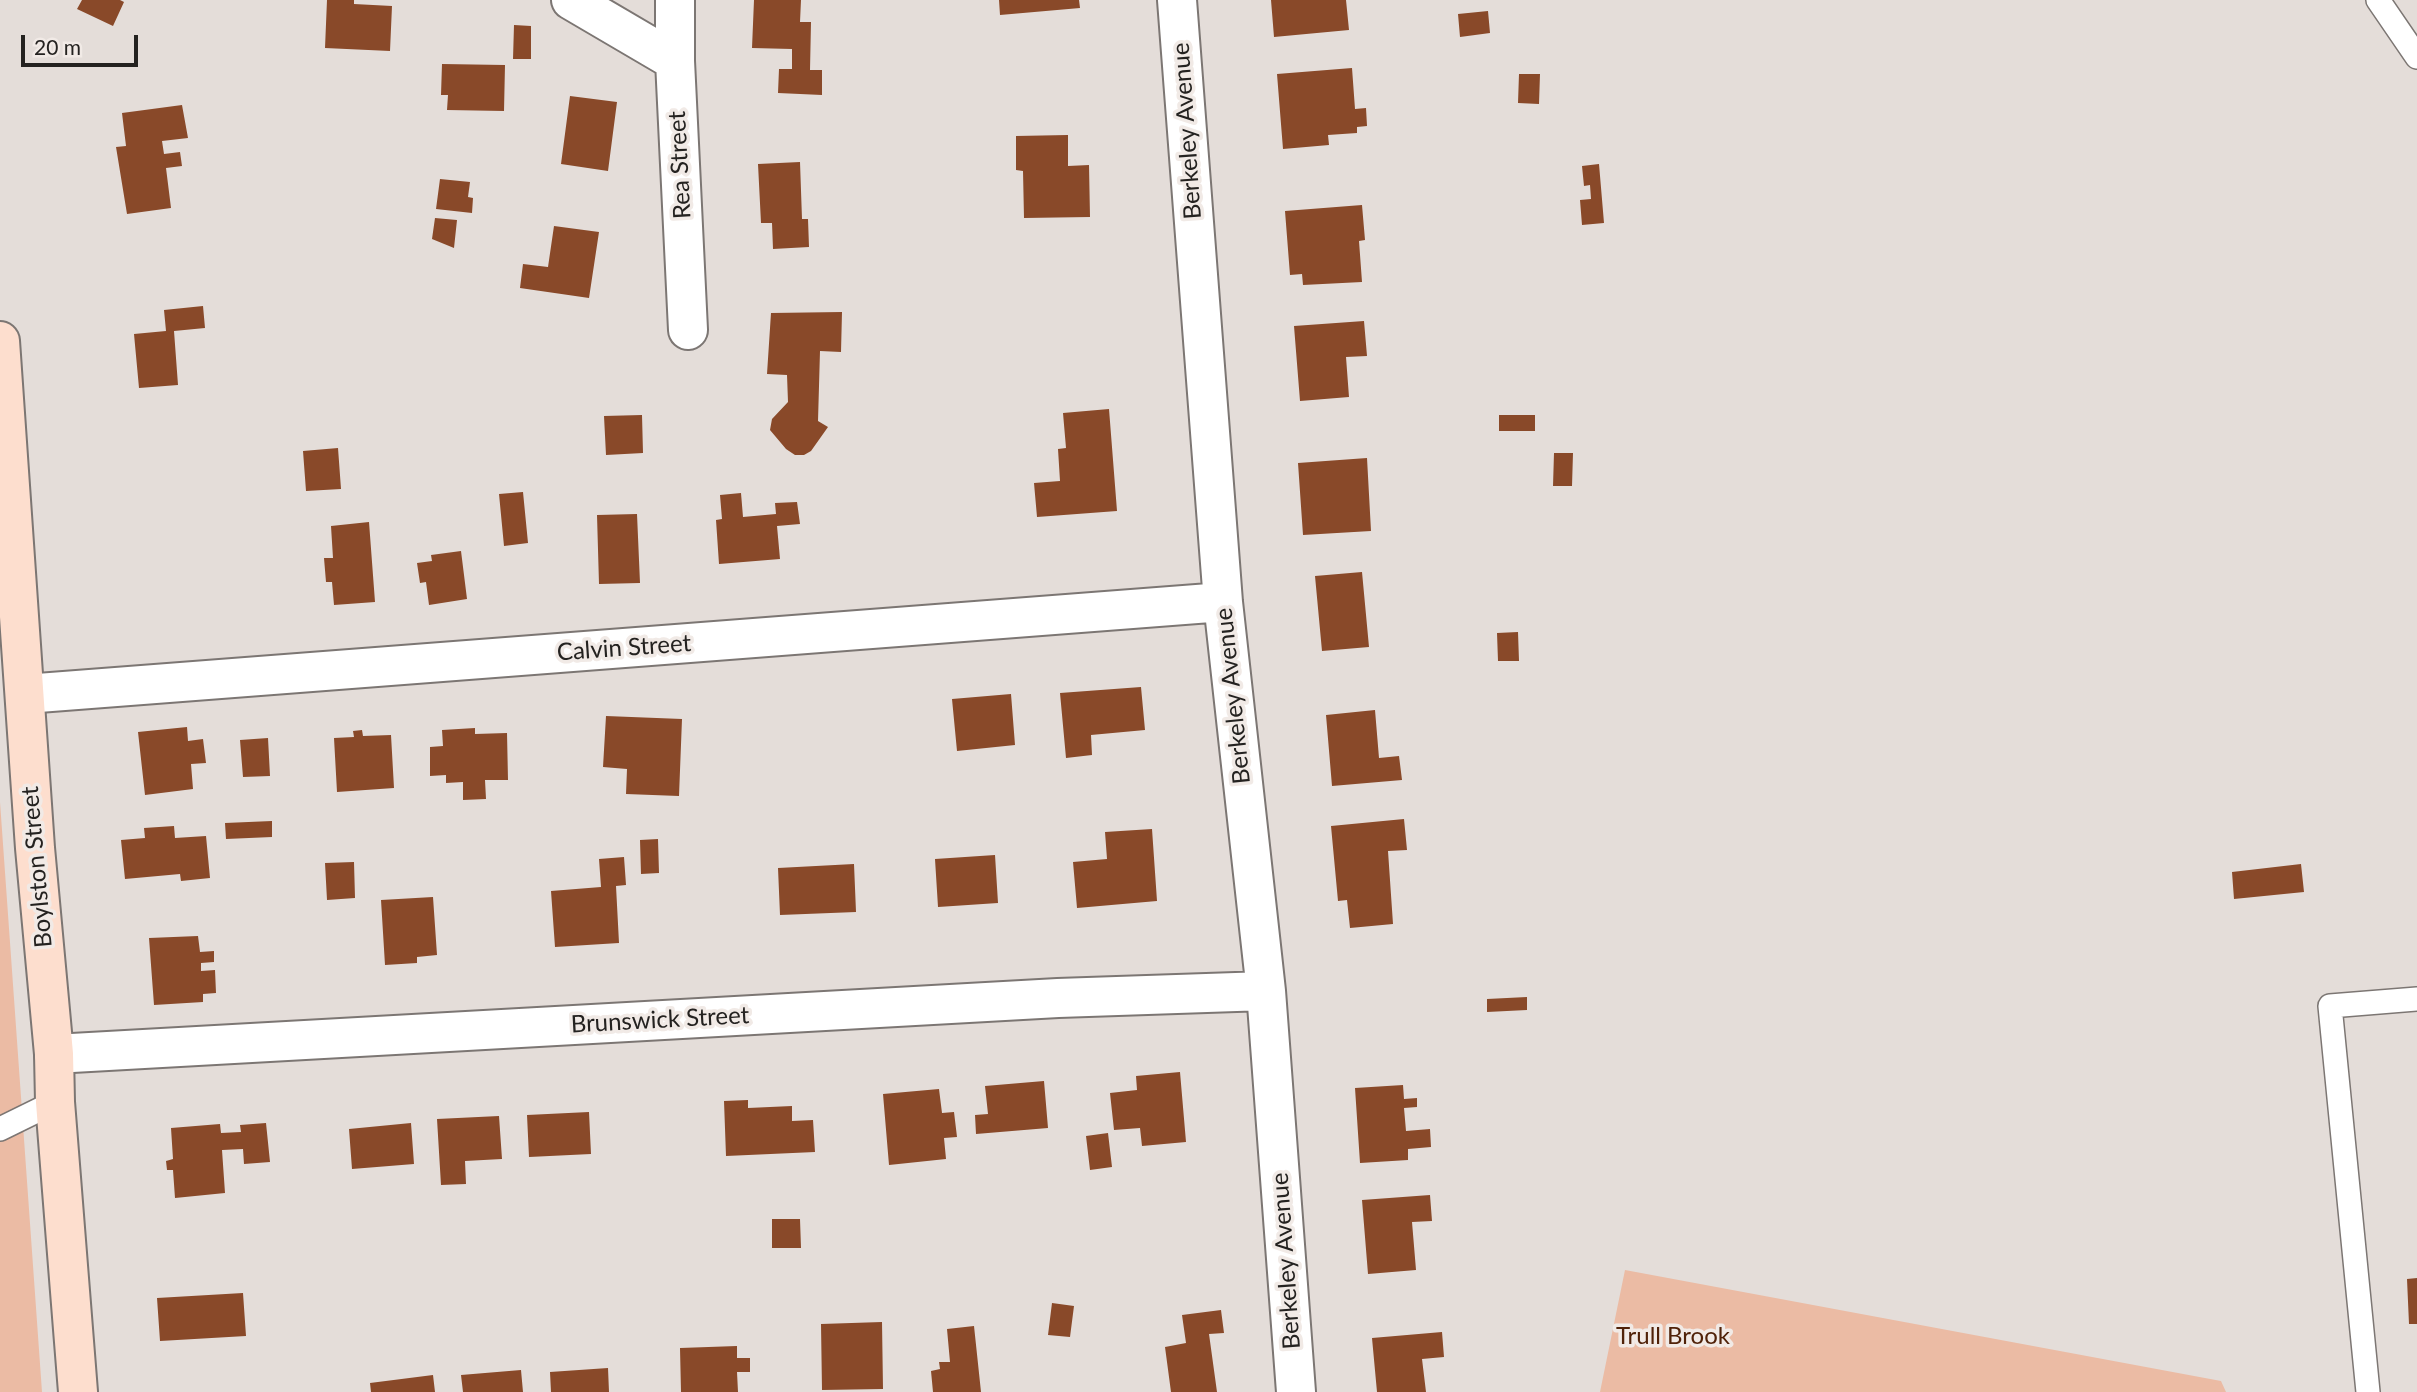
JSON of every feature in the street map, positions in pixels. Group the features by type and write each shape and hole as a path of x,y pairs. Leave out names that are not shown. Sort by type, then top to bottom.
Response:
{"main road":[{"name":"Boylston Street","path":"0,341 34,848 54,1054 55,1101 78,1392"}],"street":[{"path":"571,0 675,61"},
{"name":"Rea Street","path":"675,0 675,61 688,330"},
{"name":"Berkeley Avenue","path":"1177,0 1223,602 1266,991 1296,1392"},
{"name":"Calvin Street","path":"25,694 1223,602"},
{"name":"Brunswick Street","path":"54,1054 1058,998 1266,991"}],"lane":[{"path":"2378,0 2417,57"},
{"path":"2368,1392 2330,1006 2417,999"},
{"path":"0,1129 55,1101"}],"green space":[{"path":"0,802 42,1392 0,1392"},
{"name":"Trull Brook","path":"1625,1270 2221,1381 2226,1392 1600,1392"}],"building":[{"path":"82,0 124,2 113,26 77,9"},
{"path":"327,0 354,0 354,4 392,6 390,51 325,48"},
{"path":"754,0 801,0 800,22 811,22 810,70 822,70 822,95 778,93 779,69 792,69 792,49 752,48"},
{"path":"999,0 1079,0 1080,8 1000,15"},
{"path":"1271,0 1346,0 1349,30 1274,37"},
{"path":"1488,11 1490,33 1460,37 1458,14"},
{"path":"514,25 531,26 531,59 513,59"},
{"path":"442,64 505,65 504,111 447,110 448,95 441,95"},
{"path":"1352,68 1355,109 1366,108 1367,126 1357,127 1357,133 1328,135 1329,145 1283,149 1277,74"},
{"path":"1519,74 1540,74 1539,104 1518,103"},
{"path":"570,96 617,102 608,171 561,164"},
{"path":"182,105 188,138 162,141 164,154 180,152 182,166 166,168 171,208 127,214 116,147 126,146 122,113"},
{"path":"1068,135 1068,166 1089,165 1090,217 1024,218 1023,171 1016,170 1016,136"},
{"path":"800,162 802,219 808,219 809,247 773,249 772,223 761,223 758,164"},
{"path":"1599,164 1604,223 1582,225 1580,200 1591,199 1590,185 1584,186 1582,166"},
{"path":"440,179 470,182 468,197 473,198 472,213 436,209"},
{"path":"1362,205 1365,240 1359,241 1362,282 1303,285 1302,274 1290,275 1285,211"},
{"path":"435,218 457,220 454,248 432,239"},
{"path":"554,226 599,232 589,298 520,288 523,264 548,267"},
{"path":"203,306 205,328 174,331 178,385 139,388 134,334 166,331 164,310"},
{"path":"842,312 841,352 820,351 818,421 828,427 811,451 804,455 795,455 786,449 770,430 772,419 788,402 787,375 767,374 771,313"},
{"path":"1364,321 1367,356 1346,357 1349,397 1300,401 1294,326"},
{"path":"1109,409 1117,511 1037,517 1034,483 1060,481 1058,449 1066,448 1063,413"},
{"path":"642,415 643,453 606,455 604,416"},
{"path":"1499,415 1535,415 1535,431 1499,431"},
{"path":"338,448 341,489 306,491 303,451"},
{"path":"1554,453 1573,453 1572,486 1553,486"},
{"path":"1367,458 1371,531 1303,535 1298,463"},
{"path":"523,492 528,543 504,546 499,494"},
{"path":"741,493 743,517 776,514 775,503 797,502 800,524 777,526 780,559 719,564 716,520 722,519 720,495"},
{"path":"637,514 640,583 599,584 597,515"},
{"path":"369,522 375,602 334,605 332,582 326,582 324,558 333,558 331,526"},
{"path":"461,551 467,599 429,605 426,582 420,583 417,563 432,561 431,555"},
{"path":"1362,572 1369,647 1322,651 1315,576"},
{"path":"1518,632 1519,661 1498,661 1497,633"},
{"path":"1141,687 1145,730 1091,735 1092,755 1066,758 1060,693"},
{"path":"1011,694 1015,745 957,751 952,699"},
{"path":"1375,710 1379,758 1399,756 1402,780 1332,786 1326,715"},
{"path":"606,716 682,719 679,796 626,794 627,769 603,767"},
{"path":"187,727 188,741 203,739 206,763 191,764 193,789 145,795 138,732"},
{"path":"475,728 475,734 507,733 508,780 485,780 486,799 463,800 463,782 446,783 446,775 430,776 430,747 443,746 442,730"},
{"path":"362,730 363,736 391,735 394,788 337,792 334,738 354,737 353,731"},
{"path":"268,738 270,776 243,777 240,740"},
{"path":"1404,819 1407,850 1388,851 1393,924 1350,928 1347,900 1338,901 1331,826"},
{"path":"272,821 272,837 226,839 225,823"},
{"path":"174,826 175,838 206,836 210,878 181,881 180,874 125,879 121,840 145,838 144,828"},
{"path":"1152,829 1157,901 1077,908 1073,862 1107,859 1105,832"},
{"path":"658,839 659,873 641,874 640,840"},
{"path":"995,855 998,903 938,907 935,859"},
{"path":"624,857 626,885 616,886 619,943 555,947 551,891 601,887 599,859"},
{"path":"354,862 355,898 327,900 325,863"},
{"path":"854,864 856,912 780,915 778,868"},
{"path":"2301,864 2304,892 2234,899 2232,872"},
{"path":"433,897 437,955 417,957 417,963 385,965 381,900"},
{"path":"198,936 200,952 214,951 214,962 201,963 201,971 215,970 216,993 203,994 203,1002 154,1005 149,938"},
{"path":"1527,997 1527,1010 1487,1012 1487,999"},
{"path":"1180,1072 1186,1142 1142,1146 1140,1128 1114,1130 1110,1093 1137,1090 1136,1076"},
{"path":"1044,1081 1048,1128 976,1134 975,1115 988,1114 985,1086"},
{"path":"1403,1085 1404,1099 1417,1098 1417,1107 1404,1108 1406,1131 1430,1129 1431,1147 1408,1149 1408,1160 1360,1163 1355,1088"},
{"path":"939,1089 942,1113 954,1112 957,1137 944,1138 946,1159 889,1165 883,1094"},
{"path":"748,1100 748,1108 792,1106 792,1121 813,1120 815,1152 726,1156 724,1101"},
{"path":"589,1112 591,1154 529,1157 527,1115"},
{"path":"499,1116 502,1159 465,1161 466,1184 441,1185 437,1119"},
{"path":"266,1123 270,1162 244,1164 243,1149 222,1150 225,1193 175,1198 173,1170 167,1170 166,1161 173,1159 171,1128 220,1124 221,1133 241,1132 240,1125"},
{"path":"411,1123 414,1164 352,1169 349,1129"},
{"path":"1108,1133 1112,1167 1090,1170 1086,1136"},
{"path":"1430,1195 1432,1221 1412,1222 1416,1270 1368,1274 1362,1200"},
{"path":"772,1219 800,1219 801,1248 772,1248"},
{"path":"2417,1278 2417,1324 2409,1324 2407,1279"},
{"path":"243,1293 246,1336 160,1341 157,1298"},
{"path":"1052,1303 1074,1306 1070,1337 1048,1335"},
{"path":"1221,1310 1224,1333 1209,1334 1217,1392 1171,1392 1165,1347 1186,1343 1182,1315"},
{"path":"882,1322 883,1389 822,1390 821,1324"},
{"path":"974,1326 981,1392 933,1392 931,1371 940,1369 939,1362 950,1362 947,1329"},
{"path":"1442,1332 1444,1357 1422,1359 1426,1392 1377,1392 1372,1338"},
{"path":"737,1346 737,1358 750,1358 750,1372 737,1372 738,1392 681,1392 680,1348"},
{"path":"608,1368 609,1392 551,1392 550,1372"},
{"path":"521,1370 523,1392 463,1392 461,1375"},
{"path":"433,1375 435,1392 371,1392 370,1383"}]}
